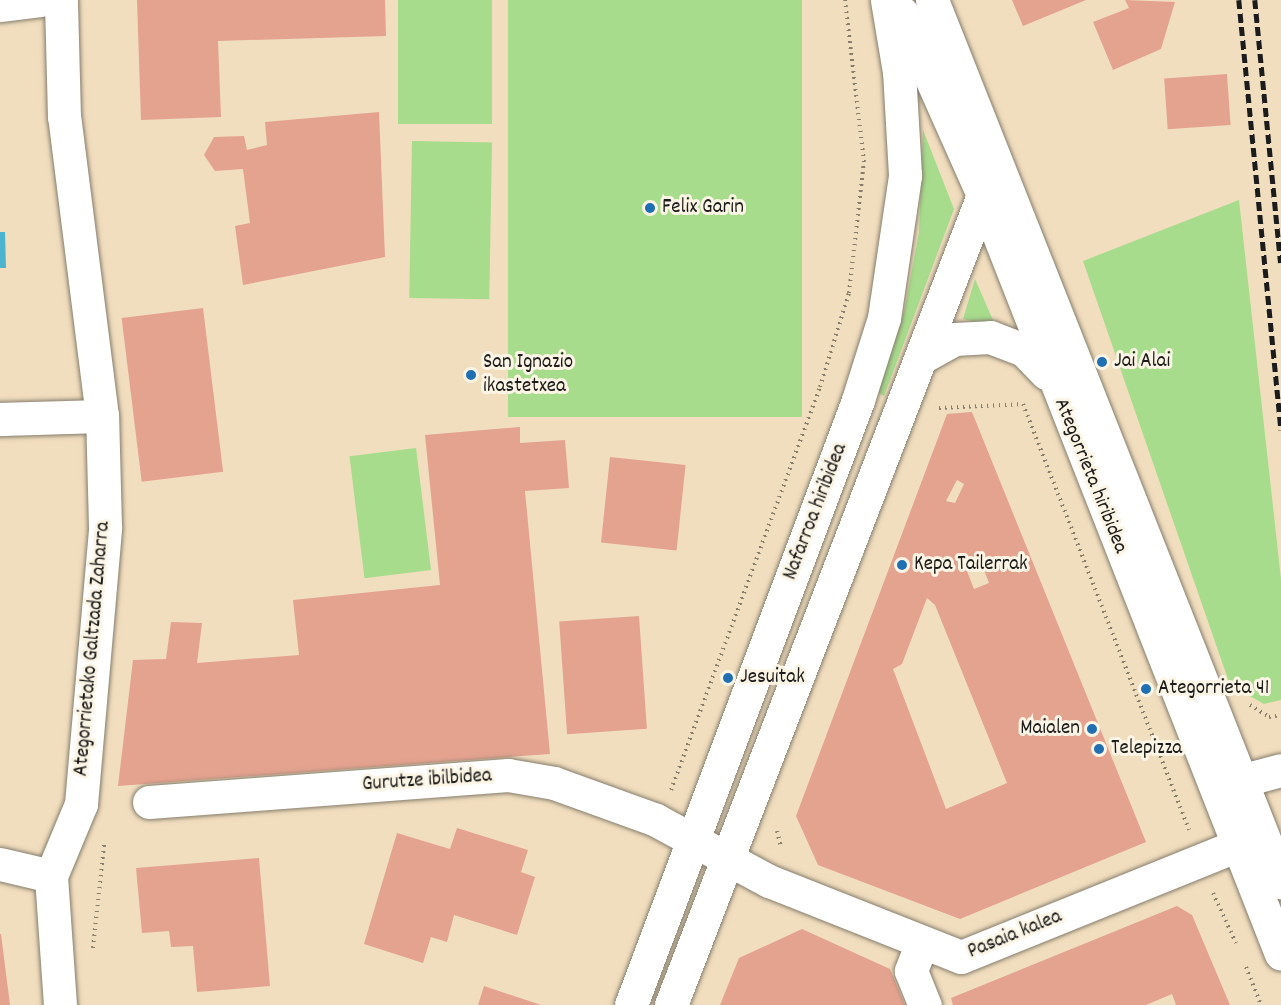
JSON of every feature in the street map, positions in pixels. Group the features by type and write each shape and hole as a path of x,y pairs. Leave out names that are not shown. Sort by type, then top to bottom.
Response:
{"main road":[{"path":"0,4 40,0"},
{"name":"Ategorrietako Galtzada Zaharra","path":"60,1005 51,876 81,804 102,597 102,416 64,117 61,0"},
{"name":"Nafarroa hiribidea","path":"631,1005 884,318 904,175 899,72 887,0"},
{"name":"Ategorrieta hiribidea","path":"897,0 983,195 1056,392 1231,792"},
{"name":"Ategorrieta hiribidea","path":"932,0 996,158 1247,833 1281,954"},
{"name":"Nafarroa hiribidea","path":"671,1005 922,357 996,158"},
{"path":"922,357 954,339 990,337 1024,350 1056,392"},
{"path":"0,419 102,416"},
{"path":"1231,792 1281,770"},
{"name":"Gurutze ibilbidea","path":"149,802 508,775 554,783 656,820 726,861"},
{"name":"Ategorrieta hiribidea","path":"1247,833 1281,882"},
{"name":"Pasaia kalea","path":"726,861 961,957 1247,833"},
{"path":"0,864 51,876"},
{"path":"922,942 911,971 925,1005"}],"path":[{"path":"656,820 820,387 849,293 864,162 845,0"},
{"path":"933,415 940,407 1023,404 1190,833"},
{"path":"1241,696 1269,717 1281,714"},
{"path":"93,958 104,840"},
{"path":"1212,892 1239,951"},
{"path":"1244,962 1261,1005"}],"green space":[{"path":"398,0 492,0 492,124 398,124"},
{"name":"Felix Garin","path":"508,0 802,0 802,417 508,417"},
{"path":"923,130 954,209 884,396 877,392 904,312 919,232"},
{"path":"412,141 492,142 489,299 409,298"},
{"path":"1239,200 1281,579 1281,700 1264,704 1230,685 1083,261"},
{"path":"975,279 996,327 963,319"},
{"path":"416,448 431,570 364,578 349,456"}],"water":[{"path":"0,232 5,232 6,268 0,268"}],"building":[{"path":"137,0 385,0 386,36 218,41 221,117 141,120"},
{"path":"1012,0 1086,0 1023,26"},
{"path":"1125,0 1175,2 1161,49 1113,70 1093,22 1129,8"},
{"path":"1227,74 1231,125 1168,129 1164,78"},
{"path":"379,112 385,257 243,285 235,226 250,223 243,169 215,171 204,155 214,137 244,136 247,150 267,145 265,122"},
{"path":"203,308 223,472 142,482 122,318"},
{"path":"972,412 1146,842 960,919 818,865 796,816 947,414","holes":["957,480 964,484 955,503 946,501","982,565 989,583 974,589 967,571","927,598 935,605 1007,783 946,809 893,669 902,664"]},
{"path":"520,427 520,443 565,440 569,488 525,491 550,754 118,786 133,660 166,659 171,622 202,623 197,663 299,655 293,600 440,585 425,435"},
{"path":"610,457 686,465 677,550 601,543"},
{"path":"639,616 647,729 567,734 559,622"},
{"path":"457,828 528,850 521,872 535,877 517,935 454,915 447,942 431,937 423,963 364,944 397,833 450,849"},
{"path":"259,858 270,986 197,992 193,946 171,947 169,931 142,933 136,868"},
{"path":"1177,906 1192,915 1230,1005 1176,1005 1172,994 1146,1005 953,1005 951,998"},
{"path":"802,929 890,969 905,1005 720,1005 739,958"},
{"path":"1,934 10,1005 0,1005"},
{"path":"484,986 541,1005 478,1005"}],"railway":[{"path":"1239,0 1281,430"},
{"path":"1255,0 1281,263"}],"place":[{"name":"Felix Garin","path":"650,208"},
{"name":"Jai Alai","path":"1102,362"},
{"name":"San Ignazio ikastetxea","path":"471,375"},
{"name":"Kepa Tailerrak","path":"902,565"},
{"name":"Jesuitak","path":"728,678"},
{"name":"Ategorrieta 41","path":"1146,689"},
{"name":"Maialen","path":"1092,729"},
{"name":"Telepizza","path":"1099,749"}]}
